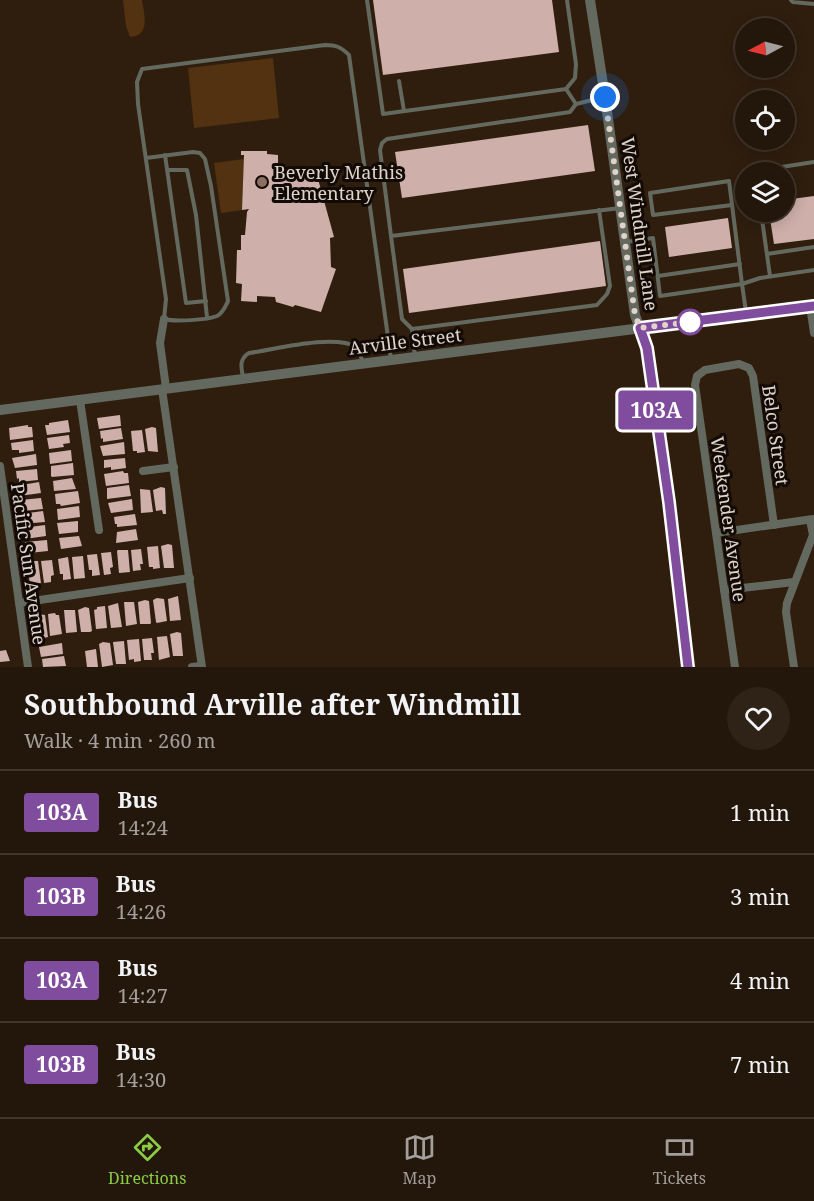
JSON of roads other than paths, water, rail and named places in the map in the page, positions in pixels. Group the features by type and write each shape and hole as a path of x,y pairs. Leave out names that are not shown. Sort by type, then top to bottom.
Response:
{"street":[{"name":"West Windmill Lane","path":"590,0 635,315 647,348 668,491 688,667"},
{"path":"812,306 814,333"},
{"name":"Arville Street","path":"0,410 812,306"},
{"path":"164,319 160,343 164,389 202,666 192,667"},
{"name":"Belco Street","path":"697,376 705,370 739,364 749,368 753,376 774,525"},
{"name":"Weekender Avenue","path":"697,376 695,385 735,667"},
{"path":"80,400 99,530"},
{"name":"Pacific Sun Avenue","path":"0,466 28,667"},
{"path":"143,471 174,467"},
{"path":"716,533 812,520 813,535 794,582 786,612 794,667"},
{"path":"19,603 190,578"},
{"path":"724,590 794,582"}],"lane":[{"path":"367,0 383,114 566,88 575,78 576,64 567,0"},
{"path":"791,0 814,4"},
{"path":"146,158 193,152 200,153 205,159 228,301 225,309 216,316 176,322 164,319 166,299 146,158 136,82 142,69 325,45 338,46 344,50 349,55 391,360"},
{"path":"399,81 404,111"},
{"path":"566,88 576,104"},
{"path":"415,357 412,329 402,319 380,150 382,143 387,140 570,112 576,104 605,97"},
{"path":"165,155 186,303 206,301"},
{"path":"795,165 814,162"},
{"path":"168,170 187,171 196,215 207,317"},
{"path":"732,205 653,215 650,193 729,181 746,315"},
{"path":"391,237 620,208"},
{"path":"412,329 597,305 607,294 610,286 599,210"},
{"path":"762,222 770,276"},
{"path":"625,242 653,238 660,296 742,284 770,276 814,270"},
{"path":"767,254 814,247"},
{"path":"658,276 740,264"},
{"path":"243,378 241,363 243,357 249,353 334,341 349,343 357,347 364,363"}],"place":[{"name":"Beverly Mathis Elementary","path":"262,182"}]}
